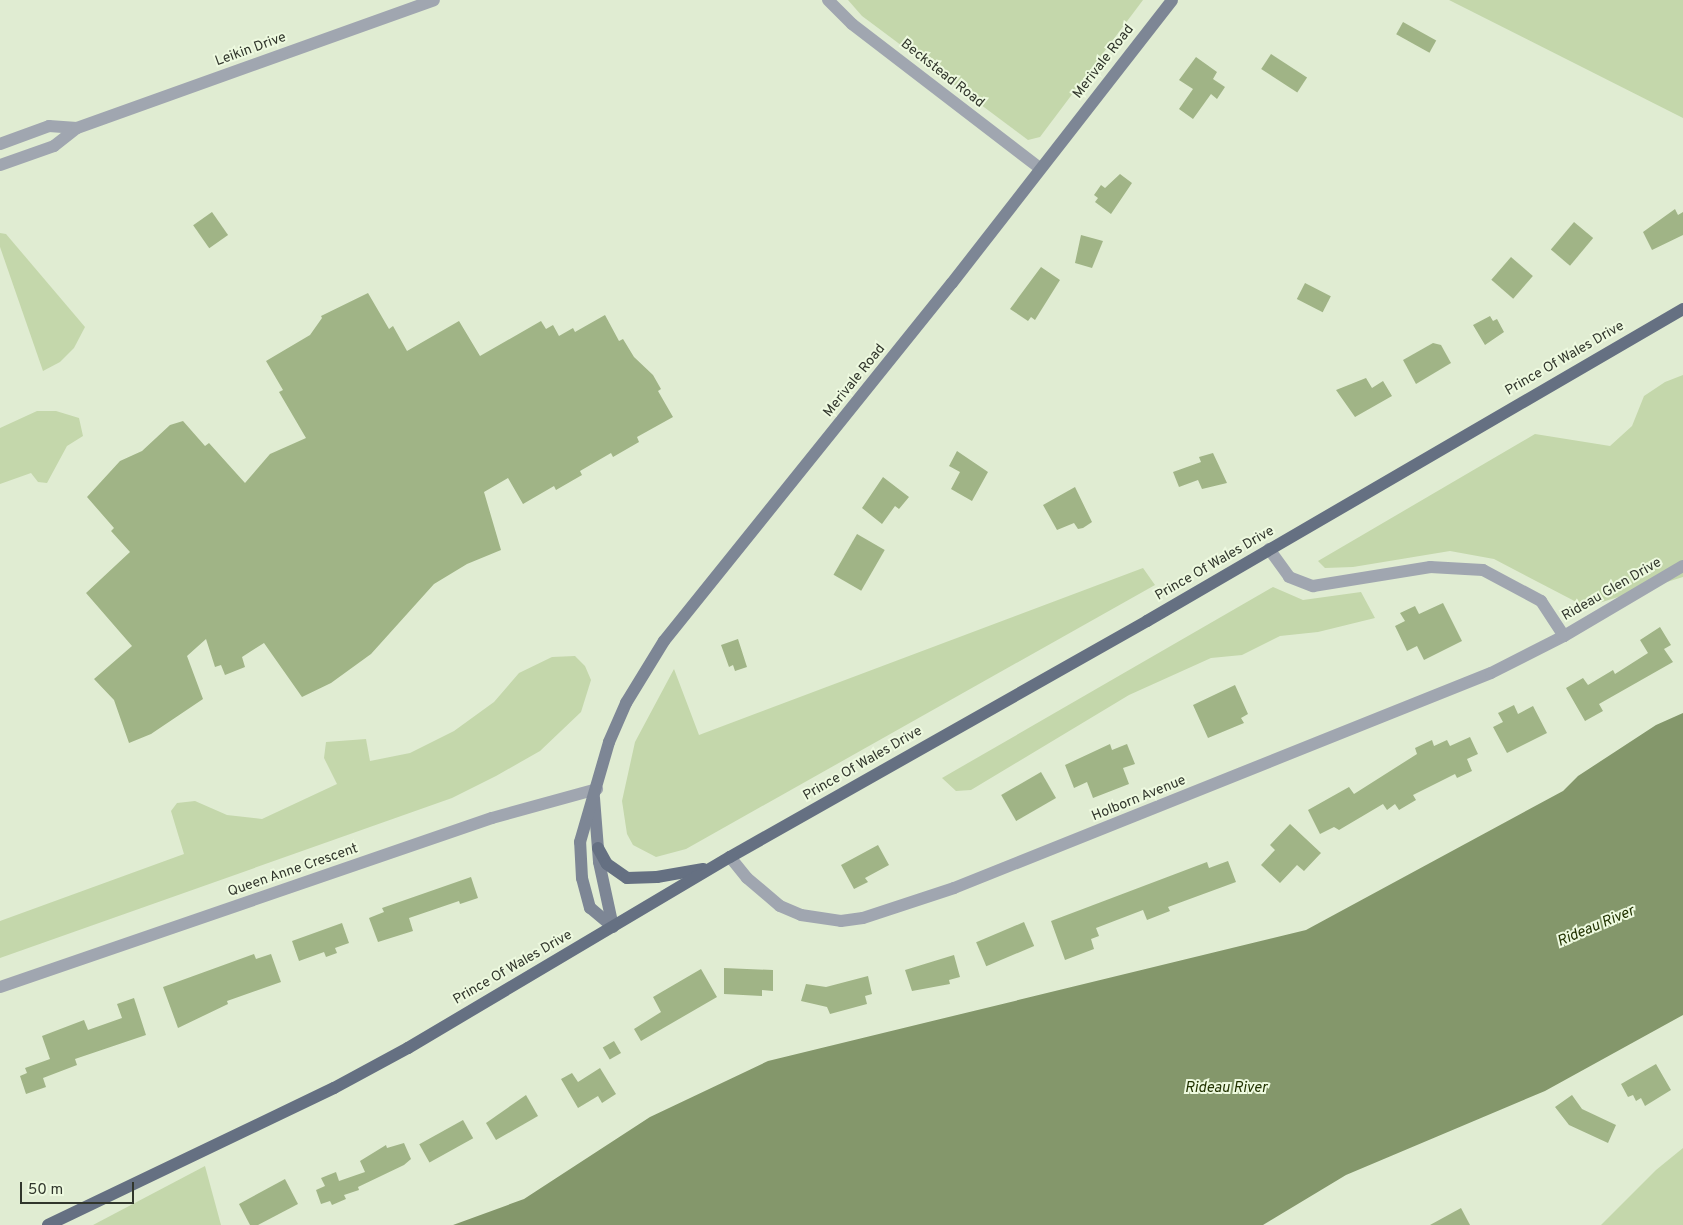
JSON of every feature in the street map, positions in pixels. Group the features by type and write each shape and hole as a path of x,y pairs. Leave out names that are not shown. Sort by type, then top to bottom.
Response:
{"main road":[{"name":"Merivale Road","path":"613,927 590,908 582,878 580,842 596,794 609,742 626,703 664,641 952,283 1172,0"},
{"name":"Prince Of Wales Drive","path":"48,1225 334,1088 613,927 730,857 1269,550 1683,309"},
{"name":"Merivale Road","path":"596,794 598,848 613,927"},
{"path":"598,848 607,864 627,878 676,875 718,865"}],"street":[{"name":"Leikin Drive","path":"0,165 54,146 77,128 434,0"},
{"name":"Beckstead Road","path":"828,0 852,24 1040,168"},
{"name":"Leikin Drive","path":"0,144 49,126 77,128"},
{"name":"Rideau Glen Drive","path":"1269,550 1289,577 1313,586 1430,567 1483,570 1541,601 1564,636 1683,566"},
{"name":"Holborn Avenue","path":"730,857 747,878 780,906 809,916 841,921 863,918 954,888 1242,775 1491,673 1564,636"},
{"name":"Queen Anne Crescent","path":"0,988 492,818 596,794"}],"shaded area":[{"path":"848,0 1143,0 1040,137 1028,140 862,16"},
{"path":"1449,0 1683,0 1683,118"},
{"path":"0,233 6,234 85,327 74,348 60,362 43,371 0,247"},
{"path":"1683,375 1683,577 1586,607 1494,559 1450,551 1353,567 1325,568 1318,561 1535,434 1610,446 1632,426 1644,396 1665,382"},
{"path":"37,411 56,411 79,418 83,436 67,446 47,483 38,482 31,473 0,484 0,428"},
{"path":"1143,568 1155,585 686,849 656,857 633,845 627,834 622,801 635,742 674,669 699,735"},
{"path":"1273,587 1303,600 1361,592 1375,618 1318,632 1280,636 1242,655 1211,658 1129,695 971,790 956,791 942,778"},
{"path":"575,656 585,666 591,680 581,712 540,751 496,776 452,798 0,958 0,921 184,854 171,811 177,803 195,801 227,815 262,819 337,784 324,758 326,742 366,739 370,761 410,753 454,731 494,702 519,673 552,657"},
{"path":"1683,1148 1683,1225 1601,1225 1656,1170"},
{"path":"205,1166 221,1225 93,1225"}],"water":[{"name":"Rideau River","path":"1683,713 1683,1015 1545,1091 1346,1175 1263,1225 453,1225 524,1199 650,1117 768,1061 1306,930 1563,791 1578,776 1656,725"}],"building":[{"path":"1403,22 1436,40 1429,53 1396,34"},
{"path":"1271,54 1307,77 1297,93 1261,69"},
{"path":"1196,57 1217,72 1213,79 1225,87 1217,99 1211,94 1193,119 1179,109 1193,89 1179,80"},
{"path":"1120,174 1132,183 1111,214 1095,202 1098,198 1094,195 1101,185 1105,188"},
{"path":"1675,209 1678,215 1683,212 1683,235 1652,250 1643,232"},
{"path":"212,212 228,235 209,248 193,225"},
{"path":"1574,222 1593,238 1570,266 1551,250"},
{"path":"1081,235 1103,241 1092,268 1075,263"},
{"path":"1511,257 1533,276 1513,299 1491,280"},
{"path":"1041,267 1060,280 1035,320 1031,317 1028,321 1010,309"},
{"path":"1305,283 1331,296 1323,312 1297,299"},
{"path":"368,293 389,329 393,326 407,351 459,321 480,356 541,321 546,329 553,325 559,336 573,328 575,332 605,315 619,341 623,339 634,357 653,375 661,389 658,391 673,417 637,437 639,442 613,457 611,453 580,471 582,475 556,490 554,486 523,504 508,478 484,492 501,550 467,564 434,584 371,654 331,683 302,697 264,643 242,657 245,667 225,675 221,665 215,667 206,639 187,656 203,699 151,734 129,743 114,700 94,679 132,646 86,593 130,552 111,531 114,528 87,497 120,461 142,451 170,425 183,421 205,446 209,443 245,483 270,454 306,438 279,392 283,390 266,361 310,335 322,318 321,316"},
{"path":"1490,316 1493,321 1497,319 1504,332 1485,345 1473,325"},
{"path":"1433,343 1441,345 1451,363 1416,384 1403,360"},
{"path":"1366,378 1372,388 1383,381 1392,396 1355,417 1336,390"},
{"path":"957,451 988,472 972,501 951,489 960,472 949,466"},
{"path":"1213,453 1227,483 1202,489 1198,480 1179,487 1173,472 1201,462 1199,457"},
{"path":"883,477 909,497 899,509 895,506 882,524 862,508"},
{"path":"1075,487 1092,522 1083,528 1078,529 1074,523 1057,530 1043,505"},
{"path":"857,534 885,550 861,591 834,575"},
{"path":"1443,603 1462,641 1424,660 1417,646 1407,651 1395,626 1405,621 1400,613 1415,606 1419,614"},
{"path":"1660,627 1671,645 1664,649 1673,662 1599,704 1603,711 1585,721 1566,688 1583,678 1588,685 1613,670 1615,674 1648,653 1640,640"},
{"path":"738,639 747,667 735,671 733,665 729,667 721,645"},
{"path":"1235,685 1248,714 1241,718 1244,723 1208,738 1193,705"},
{"path":"1514,705 1518,714 1533,706 1547,733 1507,753 1493,727 1503,722 1498,713"},
{"path":"1470,737 1478,754 1467,759 1472,771 1457,778 1455,774 1413,795 1416,800 1399,810 1395,804 1387,810 1383,804 1339,830 1334,827 1320,834 1308,810 1349,787 1354,794 1417,754 1415,748 1432,740 1434,746 1447,740 1450,746"},
{"path":"1110,744 1112,750 1127,744 1135,764 1123,768 1129,784 1093,798 1087,782 1074,788 1065,765"},
{"path":"1041,772 1056,798 1016,821 1001,795"},
{"path":"1290,824 1321,853 1304,871 1297,865 1280,883 1261,865 1275,850 1270,845"},
{"path":"878,845 889,865 865,878 868,882 854,889 841,865"},
{"path":"1228,861 1236,882 1168,907 1170,911 1147,920 1143,910 1096,928 1099,936 1091,939 1094,949 1065,960 1051,921 1207,862 1209,868"},
{"path":"471,877 478,898 460,904 459,901 409,918 413,931 378,942 369,918 384,912 382,908"},
{"path":"1024,922 1034,946 986,966 976,942"},
{"path":"342,923 349,943 335,948 337,953 326,957 324,952 299,961 292,941"},
{"path":"254,954 256,959 271,954 281,982 227,1001 228,1004 178,1028 163,987"},
{"path":"954,955 960,977 949,980 950,984 912,991 905,970"},
{"path":"724,968 773,970 773,991 762,990 762,996 724,994"},
{"path":"701,969 717,997 641,1041 634,1029 661,1012 653,997"},
{"path":"868,976 872,994 865,996 867,1004 830,1014 827,1007 801,1001 806,984 826,987"},
{"path":"134,998 146,1035 75,1059 77,1065 43,1078 46,1087 26,1094 20,1076 27,1073 25,1068 50,1059 42,1036 84,1020 88,1030 122,1018 117,1004"},
{"path":"614,1041 621,1053 610,1060 603,1048"},
{"path":"1656,1064 1671,1090 1645,1106 1641,1098 1636,1101 1633,1095 1628,1097 1621,1084"},
{"path":"600,1068 616,1094 602,1103 598,1096 578,1108 561,1079 572,1073 578,1082"},
{"path":"526,1095 538,1116 496,1140 486,1123"},
{"path":"1572,1095 1582,1109 1616,1125 1608,1143 1569,1125 1555,1107"},
{"path":"463,1120 473,1138 429,1163 419,1144"},
{"path":"404,1143 411,1159 404,1165 358,1187 359,1190 344,1195 346,1199 332,1205 330,1201 321,1204 316,1190 325,1186 321,1178 336,1172 339,1181 365,1172 360,1161 386,1145 387,1148"},
{"path":"285,1179 298,1204 258,1225 250,1225 239,1204"},
{"path":"1461,1208 1470,1225 1430,1225"}]}
